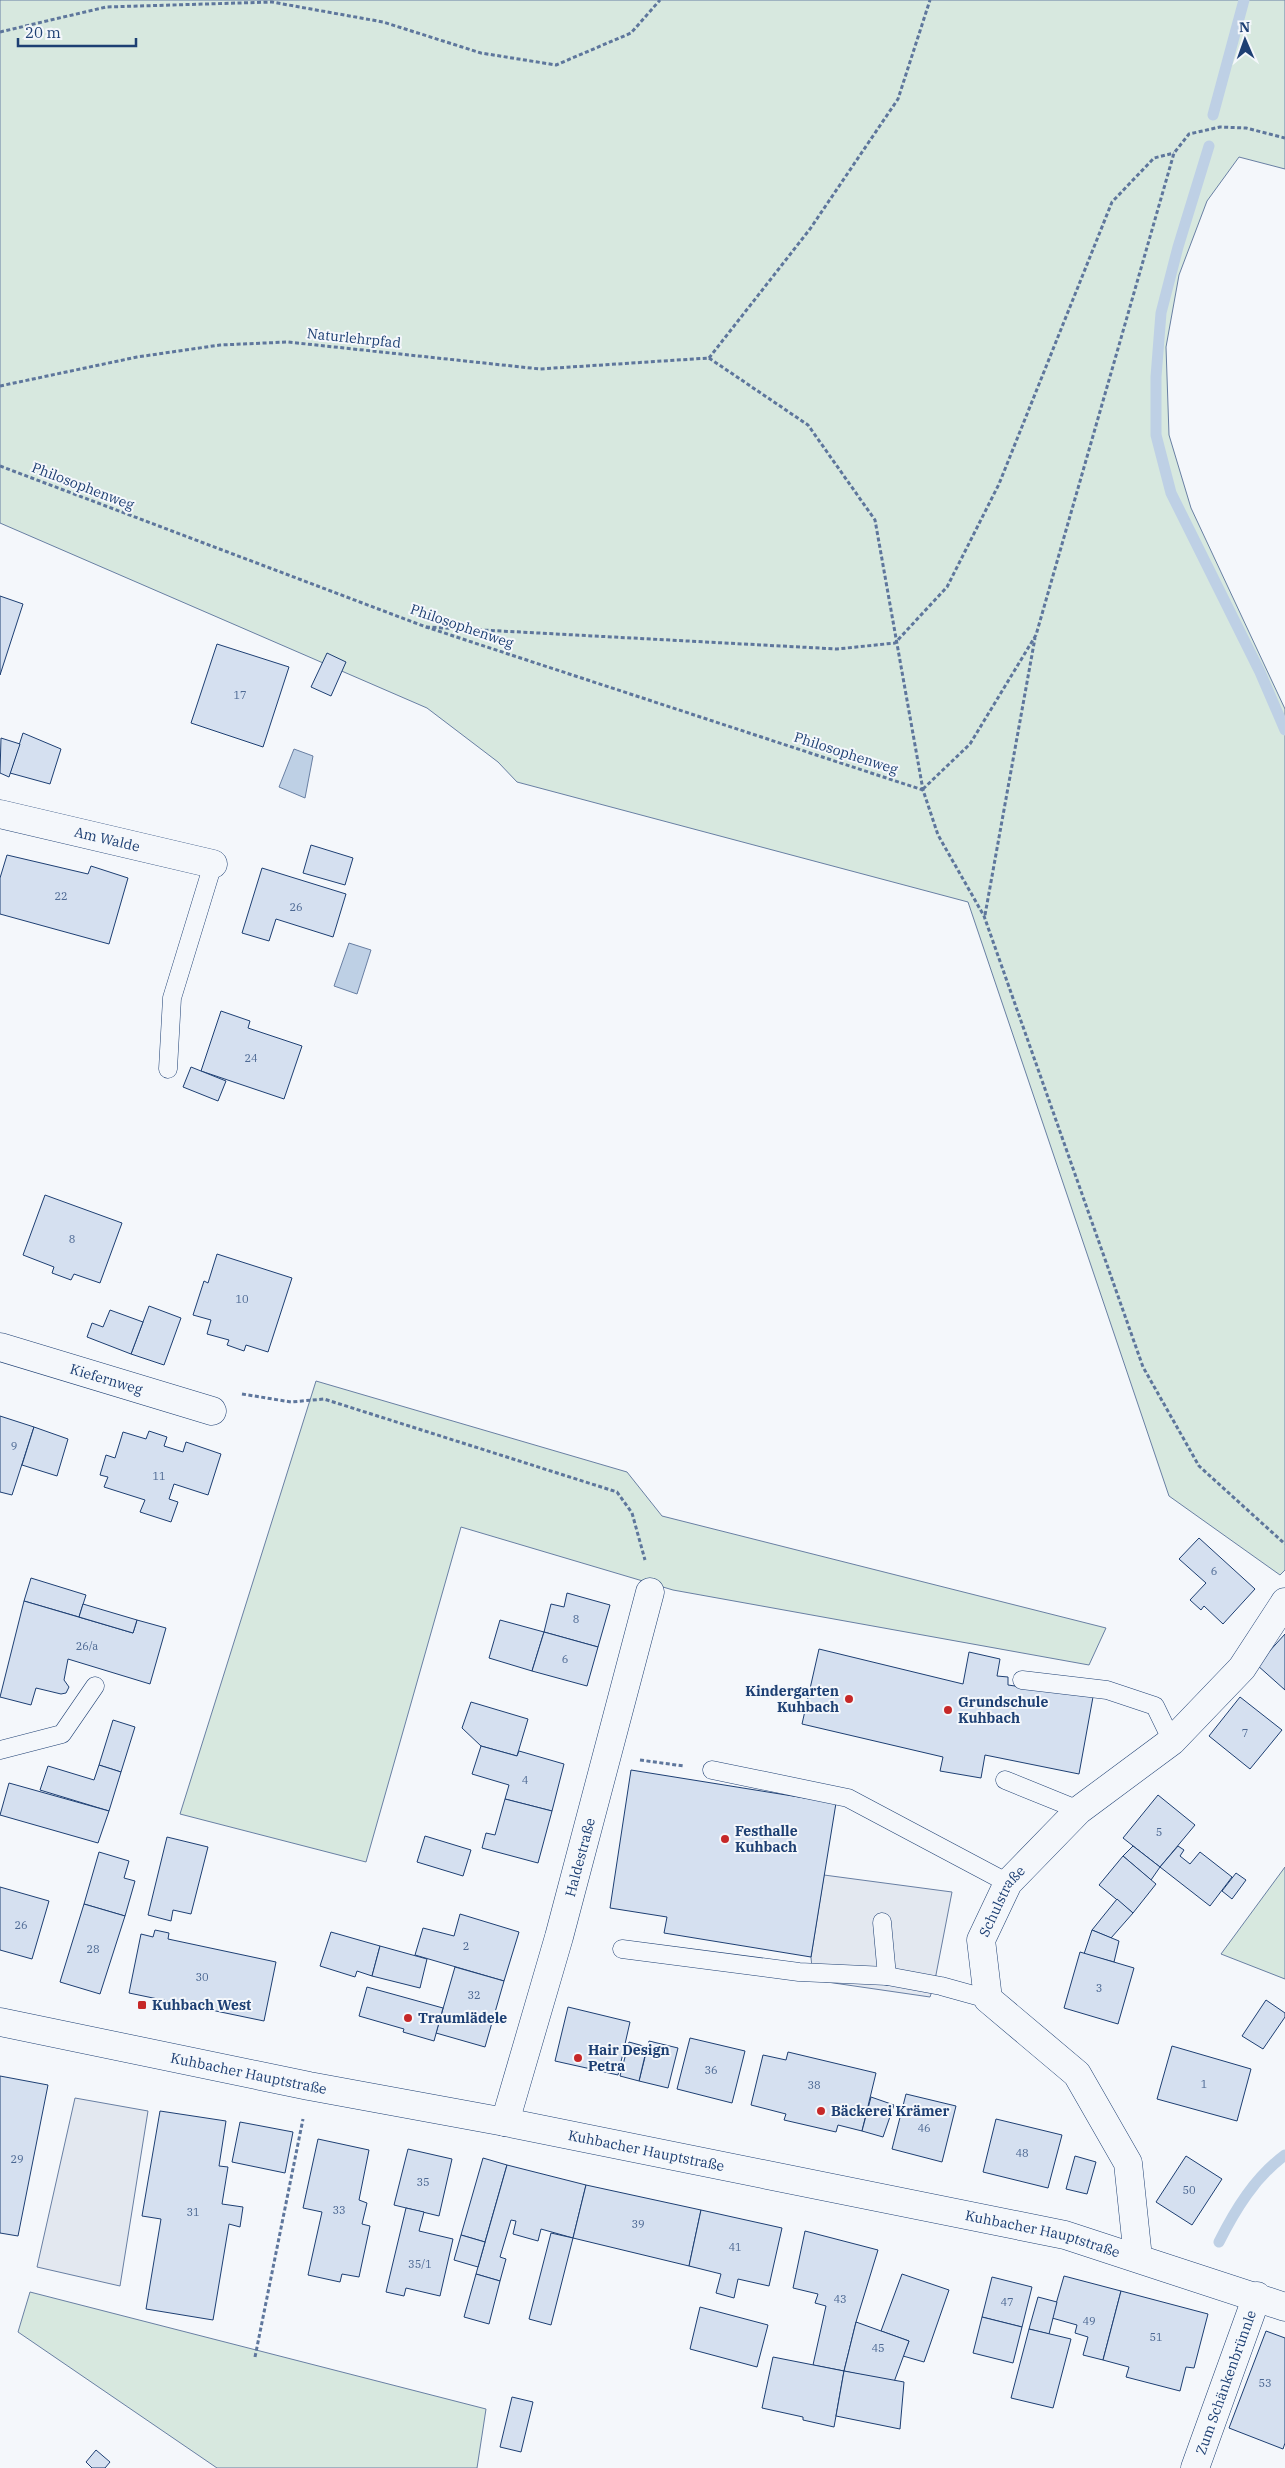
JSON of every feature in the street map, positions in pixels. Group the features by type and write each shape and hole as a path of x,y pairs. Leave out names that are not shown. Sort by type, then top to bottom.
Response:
{"street":[{"name":"Am Walde","path":"0,814 213,864"},
{"name":"Kiefernweg","path":"0,1348 212,1411"},
{"name":"Haldestraße","path":"505,2122 560,1937 650,1592"},
{"name":"Schulstraße","path":"988,1998 981,1940 1008,1882 1080,1810 1172,1741 1242,1668 1285,1602"},
{"path":"988,1998 1077,2074 1128,2163 1138,2258"},
{"name":"Kuhbacher Hauptstraße","path":"0,2022 309,2086 505,2122 1065,2236 1257,2296 1285,2307"},
{"name":"Zum Schänkenbrünnle","path":"1195,2468 1257,2296"}],"lane":[{"path":"168,1069 172,998 213,864"},
{"path":"1022,1680 1106,1690 1155,1706 1172,1741"},
{"path":"0,1750 62,1734 95,1686"},
{"path":"712,1770 848,1798 1008,1882"},
{"path":"1006,1780 1080,1810"},
{"path":"882,1922 887,1976"},
{"path":"622,1950 799,1972 887,1976 942,1986 988,1998"}],"path":[{"path":"0,32 106,7 272,2 383,22 481,53 556,65 632,33 660,0"},
{"path":"930,0 898,99 810,229 709,358 808,425 875,520 895,643 923,790 938,835 984,916 1143,1367 1199,1466 1285,1544"},
{"path":"984,916 1036,635 1174,153 1189,134 1220,127 1246,128 1285,138"},
{"path":"426,627 838,649 895,643 947,587 999,484 1112,202 1154,158 1174,153"},
{"name":"Naturlehrpfad","path":"0,386 137,357 220,345 288,342 540,369 709,358"},
{"name":"Philosophenweg","path":"0,466 426,627 923,790"},
{"path":"923,790 970,744 1036,635"},
{"path":"212,1411 238,1393 291,1402 324,1399 617,1492 632,1514 644,1556 650,1592"},
{"path":"606,1755 712,1770"},
{"path":"255,2357 309,2086"}],"shaded area":[{"path":"0,0 1285,0 1285,169 1239,157 1207,201 1179,275 1166,347 1169,435 1191,508 1285,709 1285,1570 1280,1575 1169,1496 968,902 517,782 498,762 427,708 0,523"},
{"path":"316,1381 627,1472 662,1516 1106,1628 1089,1665 673,1590 461,1527 366,1862 180,1814"},
{"path":"1285,1867 1285,1979 1221,1954"},
{"path":"824,1875 952,1892 930,1997 813,1980 811,1957"},
{"path":"75,2098 148,2111 120,2286 37,2267"},
{"path":"30,2292 486,2409 477,2468 217,2468 18,2332"}],"water":[{"path":"294,749 313,756 305,798 279,787"},
{"path":"349,943 371,950 357,994 334,986"}],"building":[{"path":"0,596 23,604 0,675"},
{"path":"217,644 289,667 263,747 191,723"},
{"path":"327,653 346,662 331,696 311,687"},
{"path":"23,733 61,749 50,784 10,773"},
{"path":"1,738 20,744 9,777 0,773"},
{"path":"311,845 353,858 345,885 303,873"},
{"path":"7,855 88,874 91,866 128,878 109,944 0,914 0,878"},
{"path":"262,868 346,894 333,937 276,919 269,941 242,933"},
{"path":"221,1011 250,1021 248,1028 302,1046 284,1099 201,1071"},
{"path":"191,1067 226,1081 218,1101 183,1087"},
{"path":"45,1195 122,1223 100,1283 74,1274 71,1280 52,1273 54,1267 23,1255"},
{"path":"217,1254 292,1278 268,1352 246,1345 244,1351 227,1345 229,1340 207,1334 211,1320 193,1315 204,1281 208,1283"},
{"path":"149,1306 181,1318 164,1365 131,1354"},
{"path":"110,1310 143,1322 131,1354 87,1337 92,1323 103,1327"},
{"path":"0,1416 34,1427 12,1495 0,1492"},
{"path":"34,1427 68,1439 57,1476 22,1465"},
{"path":"149,1431 167,1437 164,1446 183,1452 186,1442 221,1454 208,1495 174,1484 169,1499 178,1502 171,1522 140,1512 145,1500 104,1487 108,1477 100,1475 106,1455 115,1458 123,1432 146,1439"},
{"path":"1199,1538 1255,1589 1223,1624 1204,1606 1201,1610 1190,1600 1206,1583 1179,1559"},
{"path":"31,1578 86,1595 79,1617 24,1601"},
{"path":"567,1593 610,1605 598,1647 544,1632 551,1604 564,1607"},
{"path":"24,1601 133,1633 137,1620 166,1628 150,1684 68,1659 64,1680 69,1687 66,1693 61,1694 36,1688 31,1705 0,1697"},
{"path":"83,1604 137,1620 133,1633 79,1617"},
{"path":"500,1620 544,1632 532,1671 489,1658"},
{"path":"544,1632 598,1647 587,1686 532,1671"},
{"path":"1285,1634 1285,1690 1257,1665"},
{"name":"Grundschule Kuhbach","path":"819,1649 963,1684 969,1652 1000,1659 997,1676 1008,1677 1008,1685 1093,1697 1079,1774 985,1755 981,1778 940,1771 943,1757 802,1724"},
{"path":"1240,1697 1282,1730 1250,1769 1209,1736"},
{"path":"471,1702 528,1719 517,1756 481,1746 462,1728"},
{"path":"113,1720 135,1727 121,1772 99,1765"},
{"path":"481,1746 517,1756 519,1751 564,1764 552,1811 505,1799 509,1785 472,1774"},
{"path":"99,1765 121,1772 109,1811 40,1790 48,1766 94,1780"},
{"name":"Festhalle Kuhbach","path":"631,1770 836,1803 811,1957 664,1933 667,1917 610,1908"},
{"path":"9,1783 109,1811 98,1843 0,1815"},
{"path":"1158,1795 1195,1825 1160,1867 1123,1838"},
{"path":"505,1799 552,1811 538,1863 482,1848 486,1833 495,1835"},
{"path":"425,1836 471,1850 463,1876 417,1862"},
{"path":"167,1837 208,1847 191,1914 173,1910 171,1921 148,1915"},
{"path":"1133,1846 1160,1867 1151,1880 1123,1856"},
{"path":"1178,1846 1184,1850 1180,1856 1190,1864 1200,1852 1232,1877 1210,1906 1160,1867"},
{"path":"99,1852 129,1861 124,1878 135,1881 125,1916 84,1904"},
{"path":"1123,1856 1156,1884 1133,1913 1099,1885"},
{"path":"1236,1873 1246,1880 1232,1899 1222,1891"},
{"path":"0,1887 49,1901 32,1959 0,1950"},
{"path":"1117,1899 1133,1913 1111,1938 1092,1930"},
{"path":"84,1904 125,1916 100,1994 60,1982"},
{"path":"460,1914 519,1932 504,1981 415,1955 423,1928 454,1936"},
{"path":"155,1930 169,1933 168,1939 276,1962 264,2021 129,1993 141,1934 153,1937"},
{"path":"1092,1930 1119,1941 1114,1962 1084,1954"},
{"path":"331,1932 380,1946 372,1976 357,1971 355,1977 320,1966"},
{"path":"380,1946 427,1959 420,1988 372,1976"},
{"path":"1080,1952 1134,1968 1118,2024 1064,2008"},
{"path":"455,1967 504,1981 485,2047 436,2033"},
{"path":"367,1987 443,2008 434,2041 403,2032 404,2029 359,2016"},
{"path":"1266,2000 1285,2013 1285,2017 1263,2049 1242,2036"},
{"path":"568,2007 630,2022 618,2075 555,2061"},
{"path":"690,2038 745,2051 732,2103 677,2089"},
{"path":"649,2041 678,2048 668,2088 639,2081"},
{"path":"629,2042 647,2047 639,2081 620,2076"},
{"path":"1172,2046 1251,2069 1237,2121 1157,2099"},
{"path":"788,2052 876,2073 862,2131 838,2125 836,2132 784,2120 786,2114 751,2105 763,2055 786,2060"},
{"path":"0,2076 48,2085 18,2236 0,2233"},
{"path":"906,2094 956,2106 942,2162 892,2149"},
{"path":"871,2097 894,2105 883,2137 862,2131"},
{"path":"160,2111 226,2121 219,2166 228,2167 222,2204 243,2207 240,2227 229,2224 213,2320 146,2309 161,2219 142,2216"},
{"path":"996,2119 1062,2135 1048,2188 983,2172"},
{"path":"240,2122 293,2132 285,2173 232,2162"},
{"path":"318,2139 369,2150 359,2200 367,2203 362,2224 370,2226 359,2277 342,2274 340,2282 308,2275 322,2212 303,2208"},
{"path":"408,2149 452,2159 439,2216 394,2205"},
{"path":"1075,2156 1096,2162 1087,2194 1066,2189"},
{"path":"1186,2156 1222,2179 1192,2225 1156,2202"},
{"path":"483,2158 507,2165 485,2242 461,2235"},
{"path":"507,2165 586,2185 573,2238 541,2229 538,2241 513,2234 516,2221 511,2220 500,2257 506,2259 500,2281 476,2274"},
{"path":"586,2185 701,2210 689,2266 573,2238"},
{"path":"406,2208 424,2212 419,2231 453,2239 440,2296 406,2288 404,2296 386,2292"},
{"path":"701,2210 782,2228 769,2286 738,2279 734,2298 716,2293 721,2274 689,2266"},
{"path":"805,2231 878,2250 856,2322 844,2371 813,2365 826,2306 815,2303 818,2294 793,2288"},
{"path":"551,2233 573,2238 551,2325 529,2319"},
{"path":"461,2235 485,2242 478,2267 454,2260"},
{"path":"476,2274 500,2281 489,2324 464,2317"},
{"path":"902,2274 949,2290 924,2362 903,2356 909,2341 881,2331"},
{"path":"1064,2276 1121,2291 1103,2360 1083,2355 1088,2337 1075,2333 1077,2325 1052,2318"},
{"path":"992,2277 1032,2287 1022,2327 982,2317"},
{"path":"1121,2291 1208,2314 1194,2368 1186,2367 1180,2391 1126,2377 1129,2367 1103,2360"},
{"path":"1038,2297 1057,2302 1049,2334 1029,2329"},
{"path":"700,2307 768,2325 757,2367 690,2349"},
{"path":"982,2317 1022,2327 1013,2363 973,2353"},
{"path":"856,2322 909,2341 894,2382 844,2371"},
{"path":"1029,2329 1071,2339 1053,2408 1011,2398"},
{"path":"1266,2331 1285,2338 1285,2443 1283,2449 1229,2428"},
{"path":"773,2357 844,2371 834,2427 803,2420 803,2417 762,2408"},
{"path":"844,2371 904,2382 900,2429 836,2416"},
{"path":"512,2397 533,2402 521,2452 500,2447"},
{"path":"96,2450 110,2462 105,2468 92,2468 86,2462"}],"waterway":[{"path":"1213,115 1244,0"},
{"path":"1209,146 1178,247 1161,313 1156,377 1156,435 1171,493 1260,672 1285,730"},
{"path":"1219,2242 1232,2218 1255,2184 1264,2173 1285,2155"}],"place":[{"name":"Kindergarten Kuhbach","path":"849,1699"},
{"name":"Grundschule Kuhbach","path":"948,1710"},
{"name":"Festhalle Kuhbach","path":"725,1839"},
{"name":"Kuhbach West","path":"142,2005"},
{"name":"Traumlädele","path":"408,2018"},
{"name":"Hair Design Petra","path":"578,2058"},
{"name":"Bäckerei Krämer","path":"821,2111"}]}
